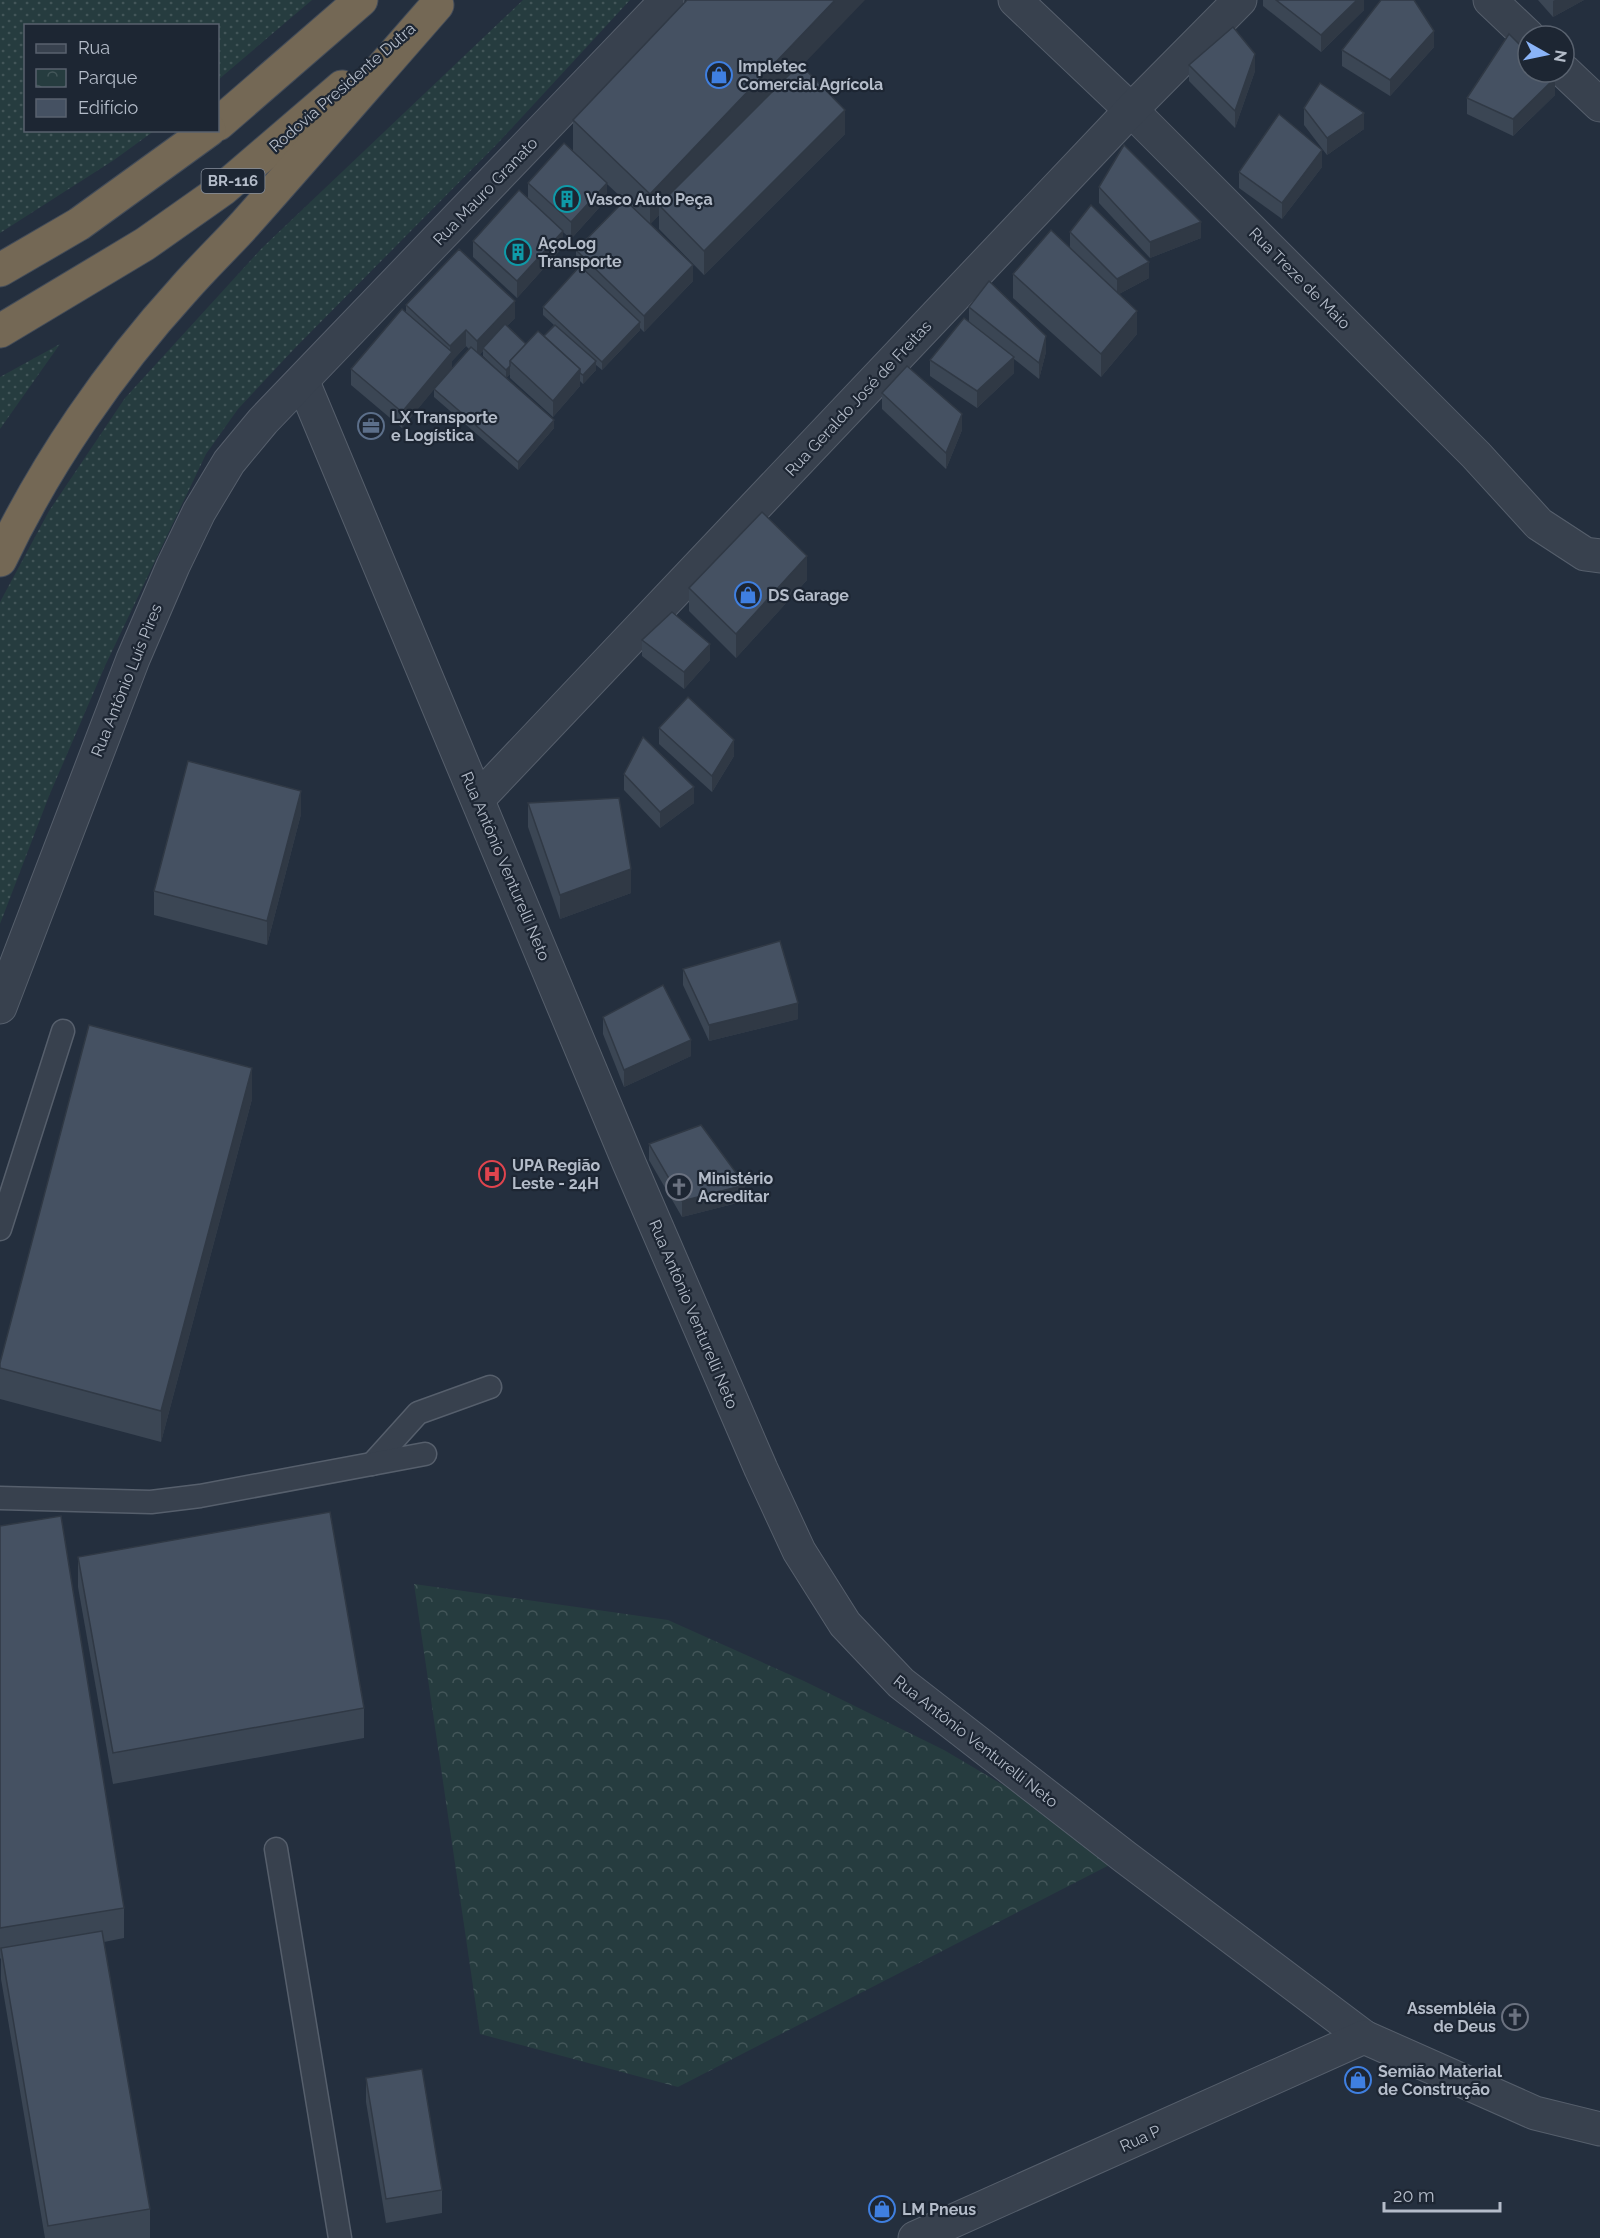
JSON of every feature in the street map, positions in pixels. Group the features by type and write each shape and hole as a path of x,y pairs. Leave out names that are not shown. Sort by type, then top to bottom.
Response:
{"highway":[{"path":"219,123 361,0"},
{"path":"0,560 16,527 70,436 132,351 182,291 243,226 440,3"},
{"name":"Rodovia Presidente Dutra","path":"0,331 145,244 223,189 440,3"},
{"path":"0,270 79,224 206,132"}],"street":[{"name":"Rua Mauro Granato","path":"303,382 667,0"},
{"name":"Rua Treze de Maio","path":"1015,0 1131,110 1476,455 1539,524 1593,555"},
{"name":"Rua Geraldo José de Freitas","path":"478,799 1131,110 1240,0"},
{"path":"1490,0 1516,25"},
{"path":"1576,82 1600,105"},
{"name":"Rua Antônio Venturelli Neto","path":"303,382 761,1469 799,1551 845,1624 901,1683 1125,1857 1364,2037 1487,2094 1536,2113 1600,2129"},
{"name":"Rua Antônio Luís Pires","path":"0,1007 133,659 188,534 229,462 263,421 303,382"},
{"name":"Rua P","path":"915,2238 1364,2037"}],"lane":[{"path":"0,1229 63,1031"},
{"path":"372,1464 418,1413 490,1387"},
{"path":"0,1498 151,1502 200,1496 425,1454"},
{"path":"276,1849 340,2238"}],"green space":[{"path":"0,0 312,0 219,79 219,24 24,24 24,132 153,132 114,160 0,233"},
{"path":"523,0 630,0 498,143 294,349 238,409 206,454 105,666 49,796 0,924 0,602 49,511 125,398 262,248"},
{"path":"60,344 0,429 0,377"},
{"path":"414,1584 668,1620 804,1681 944,1750 1125,1857 678,2087 480,2034"}],"building":[{"name":"Impletec Comercial Agrícola","path":"687,0 835,0 650,194 573,120"},
{"path":"1276,0 1357,0 1321,35"},
{"path":"1381,0 1414,0 1434,31 1390,80 1342,50"},
{"path":"1233,27 1255,54 1235,111 1189,65"},
{"path":"1509,34 1516,41 1516,84 1549,84 1513,119 1467,98"},
{"path":"800,64 845,110 704,251 659,205"},
{"path":"1320,83 1364,113 1327,138 1304,108"},
{"path":"1279,114 1322,150 1282,203 1239,172"},
{"name":"Vasco Auto Peça","path":"564,143 607,183 571,222 528,183"},
{"path":"1124,145 1201,222 1150,242 1099,187"},
{"name":"AçoLog Transporte","path":"519,190 563,231 517,281 473,241"},
{"path":"625,200 693,265 644,316 576,250"},
{"path":"1091,205 1149,262 1117,279 1070,232"},
{"path":"1051,230 1137,311 1101,354 1013,274"},
{"path":"459,249 515,301 477,341 466,330 450,346 406,305"},
{"path":"580,266 640,322 602,362 543,307"},
{"path":"989,281 1046,336 1039,363 969,307"},
{"path":"402,309 452,352 402,412 351,369"},
{"path":"964,318 1014,357 977,391 930,360"},
{"path":"505,324 526,344 510,361 510,366 506,370 483,348"},
{"path":"555,325 596,361 583,375 580,369 544,336"},
{"path":"538,331 580,369 553,401 510,361"},
{"path":"471,347 554,420 518,462 434,389"},
{"path":"907,366 962,414 946,453 882,393"},
{"name":"DS Garage","path":"762,512 807,556 736,634 689,588"},
{"path":"672,612 710,644 684,672 642,640"},
{"path":"688,697 734,740 712,776 659,728"},
{"path":"643,737 694,787 660,812 624,774"},
{"path":"188,761 301,791 267,921 154,891"},
{"path":"619,798 631,869 560,895 528,803"},
{"path":"780,941 798,1003 709,1025 683,969"},
{"path":"663,985 691,1040 624,1070 603,1017"},
{"path":"89,1025 252,1068 161,1411 0,1368"},
{"path":"701,1125 745,1185 682,1201 649,1144"},
{"path":"330,1512 364,1708 113,1753 78,1557"},
{"path":"61,1516 124,1908 0,1928 0,1526"},
{"path":"102,1931 150,2209 48,2226 1,1948"},
{"path":"422,2069 442,2190 386,2199 366,2078"}],"place":[{"name":"Impletec Comercial Agrícola","path":"719,75"},
{"name":"Vasco Auto Peça","path":"567,199"},
{"name":"AçoLog Transporte","path":"518,252"},
{"name":"LX Transporte e Logística","path":"371,426"},
{"name":"DS Garage","path":"748,595"},
{"name":"UPA Região Leste - 24H","path":"492,1174"},
{"name":"Ministério Acreditar","path":"679,1187"},
{"name":"Assembléia de Deus","path":"1515,2017"},
{"name":"Semião Material de Construção","path":"1358,2080"},
{"name":"LM Pneus","path":"882,2209"}]}
